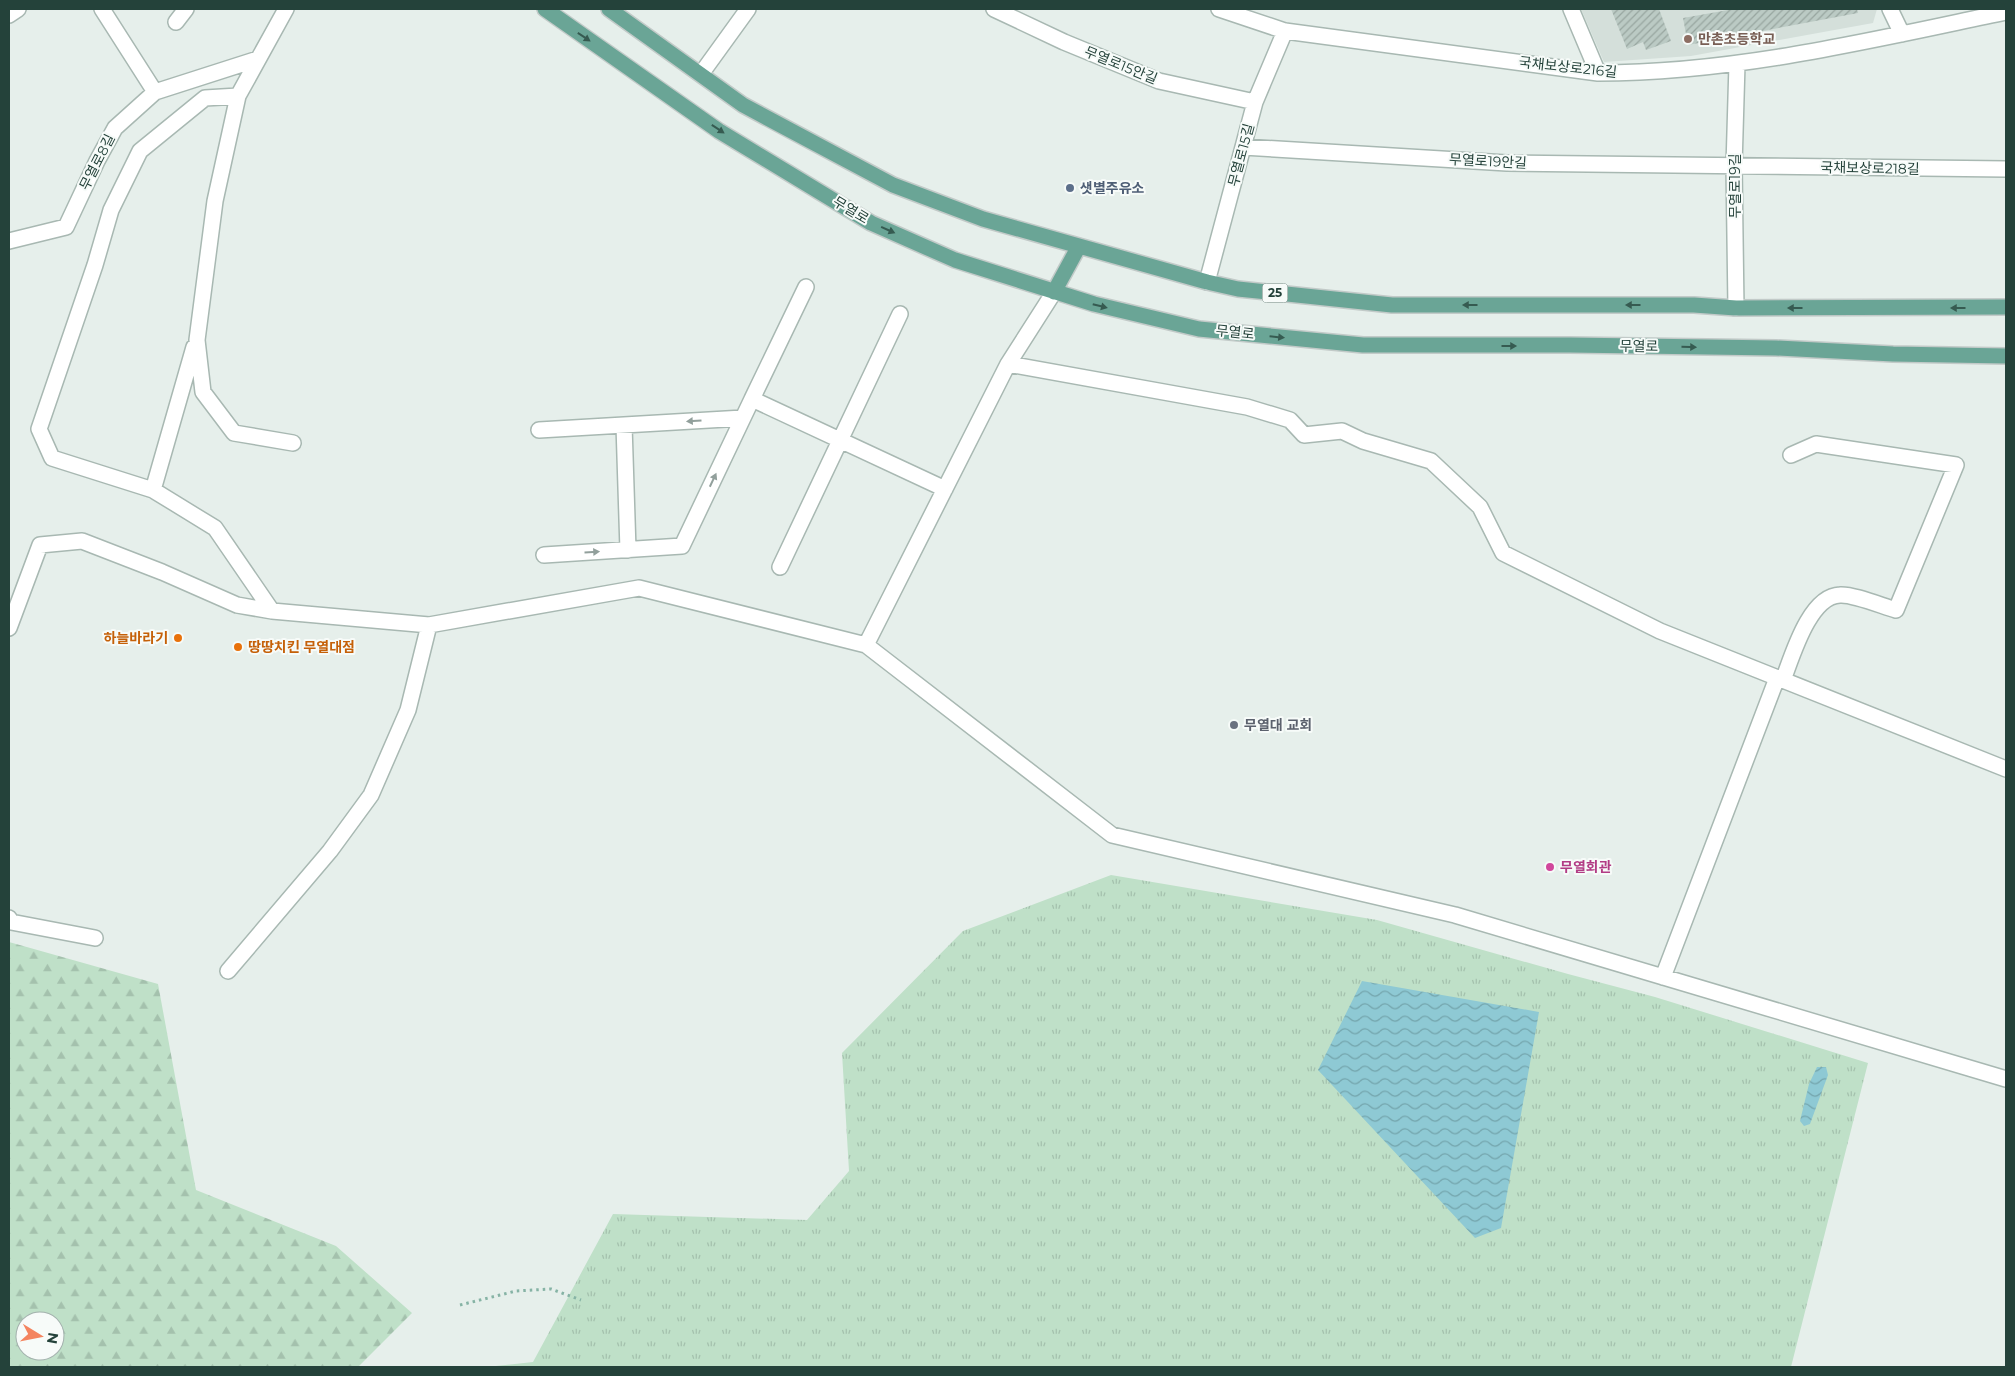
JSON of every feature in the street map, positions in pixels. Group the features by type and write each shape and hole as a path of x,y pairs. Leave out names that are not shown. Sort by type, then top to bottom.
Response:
{"main road":[{"name":"무열로","path":"545,9 720,131 871,223 955,260 1054,292 1094,304 1199,329 1363,345 1570,345 1776,348 1893,354 2006,356"},
{"name":"25","path":"609,9 743,105 893,185 983,219 1238,289 1392,305 1694,305 1736,308 2006,307"},
{"path":"1054,292 1079,246"}],"street":[{"path":"9,15 18,9"},
{"path":"102,9 155,92 258,59"},
{"path":"176,22 186,9"},
{"path":"153,490 196,340 215,201 238,96 285,9"},
{"path":"701,74 748,9"},
{"name":"무열로15안길","path":"994,9 1064,42 1158,81 1255,102"},
{"name":"국채보상로216길","path":"1219,9 1285,31 1598,73 1648,73 1737,64 1902,34 2006,12"},
{"path":"1571,9 1598,73"},
{"path":"1890,9 1902,34"},
{"name":"무열로15길","path":"1207,282 1255,102 1285,31"},
{"name":"무열로19길","path":"1736,308 1734,166 1737,64"},
{"name":"무열로8길","path":"9,241 66,228 96,161 115,128 155,92"},
{"path":"238,96 205,98 140,151 111,210 96,265 39,429 52,458 153,490 214,528 272,611"},
{"name":"무열로19안길","path":"1242,147 1507,162 1734,166"},
{"name":"국채보상로218길","path":"1734,166 2006,169"},
{"path":"544,555 682,546 806,288"},
{"path":"866,645 1008,364 1054,292"},
{"path":"780,567 900,314"},
{"path":"196,340 203,392 234,433 293,443"},
{"path":"1008,364 1247,407 1290,420 1304,435 1342,431 1363,441 1431,461 1480,507 1504,553 1660,631 2006,769"},
{"path":"752,399 945,488"},
{"path":"539,430 743,418"},
{"path":"624,425 628,550"},
{"path":"1663,977 1780,679 1805,626 1812,614 1825,600 1840,594 1896,610 1956,465 1816,444 1791,455"},
{"path":"9,628 40,545 82,541 162,572 237,605 272,611 429,625 639,588 866,645 1112,835 1455,915 2006,1079"},
{"path":"228,971 330,851 371,795 408,710 429,625"},
{"path":"9,918 11,922 95,938"}],"path":[{"path":"460,1305 516,1291 551,1289 581,1300"}],"shaded area":[{"name":"만촌초등학교","path":"1581,9 1877,9 1873,23 1691,56 1604,62"}],"green space":[{"path":"1111,875 1377,920 1655,997 1868,1063 1791,1367 486,1367 533,1362 613,1214 807,1220 849,1171 842,1053 963,931"},
{"path":"9,942 158,984 196,1190 336,1246 412,1313 358,1367 9,1367"}],"water":[{"path":"1362,981 1539,1012 1501,1228 1475,1238 1318,1070"},
{"path":"1817,1067 1826,1067 1828,1075 1810,1124 1804,1126 1800,1121 1809,1084"}],"building":[{"path":"1611,9 1659,9 1671,41 1646,50 1643,42 1627,49"},
{"path":"1734,9 1857,9 1858,13 1688,45 1683,18"}],"place":[{"name":"만촌초등학교","path":"1688,39"},
{"name":"샛별주유소","path":"1070,188"},
{"name":"하늘바라기","path":"178,638"},
{"name":"땅땅치킨 무열대점","path":"238,647"},
{"name":"무열대 교회","path":"1234,725"},
{"name":"무열회관","path":"1550,867"}]}
